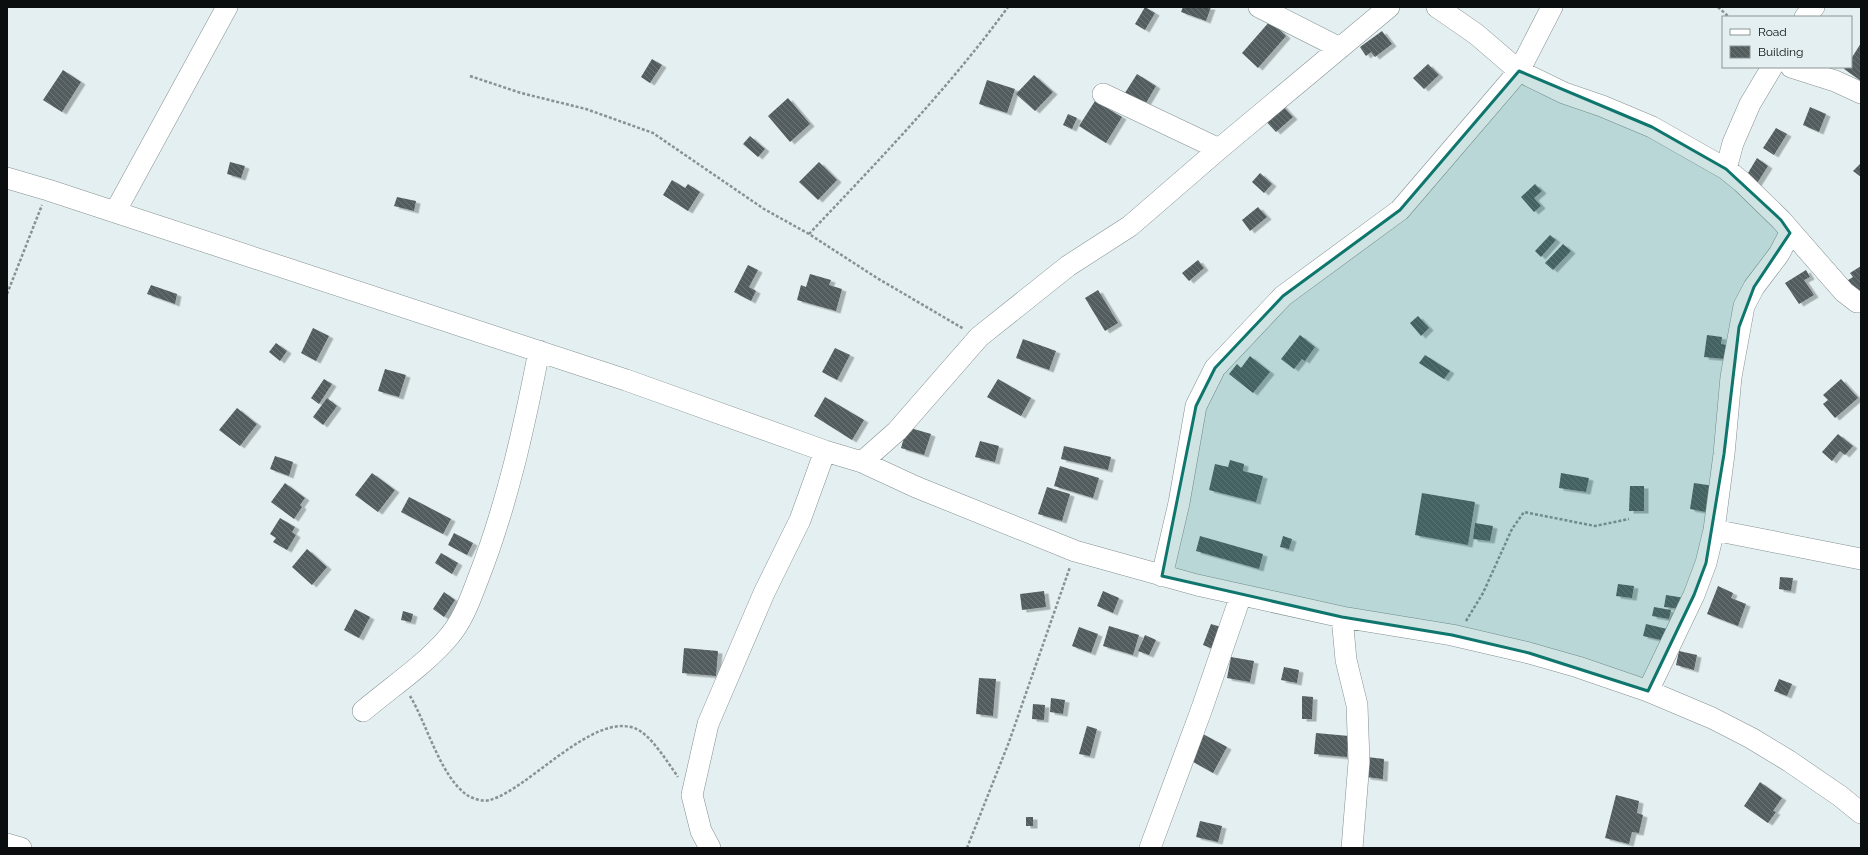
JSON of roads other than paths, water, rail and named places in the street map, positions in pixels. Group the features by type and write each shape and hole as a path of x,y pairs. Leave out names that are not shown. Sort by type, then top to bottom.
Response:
{"street":[{"path":"115,212 227,7"},
{"path":"1259,7 1340,48"},
{"path":"862,462 897,431 978,337 1068,266 1130,226 1219,149 1389,7"},
{"path":"1437,7 1476,34 1519,71 1564,93 1602,106 1652,127 1726,169 1742,182 1781,220 1790,233 1844,292 1857,302 1861,302"},
{"path":"1162,576 1179,504 1196,406 1215,368 1283,296 1400,210 1519,71 1552,7"},
{"path":"1806,16 1814,7"},
{"path":"1726,169 1733,143 1750,104 1771,68"},
{"path":"1795,68 1835,81 1861,93"},
{"path":"1102,94 1219,149"},
{"path":"7,178 48,190 539,351 626,380 825,451 862,462 923,490 1075,551 1162,576 1241,595 1342,617 1452,635 1578,666 1648,691 1712,718 1751,738 1789,761 1840,796 1861,813"},
{"path":"1648,691 1694,595 1706,563 1714,530 1724,454 1731,377 1744,306 1754,287 1779,254 1790,233"},
{"path":"363,711 446,640 459,622 470,600 487,556 516,459 539,351"},
{"path":"710,848 701,831 692,795 708,724 764,593 800,520 825,451"},
{"path":"1714,530 1861,559"},
{"path":"1150,848 1201,711 1241,595"},
{"path":"1342,617 1346,660 1357,705 1359,762 1352,848"},
{"path":"7,844 21,848"}]}
